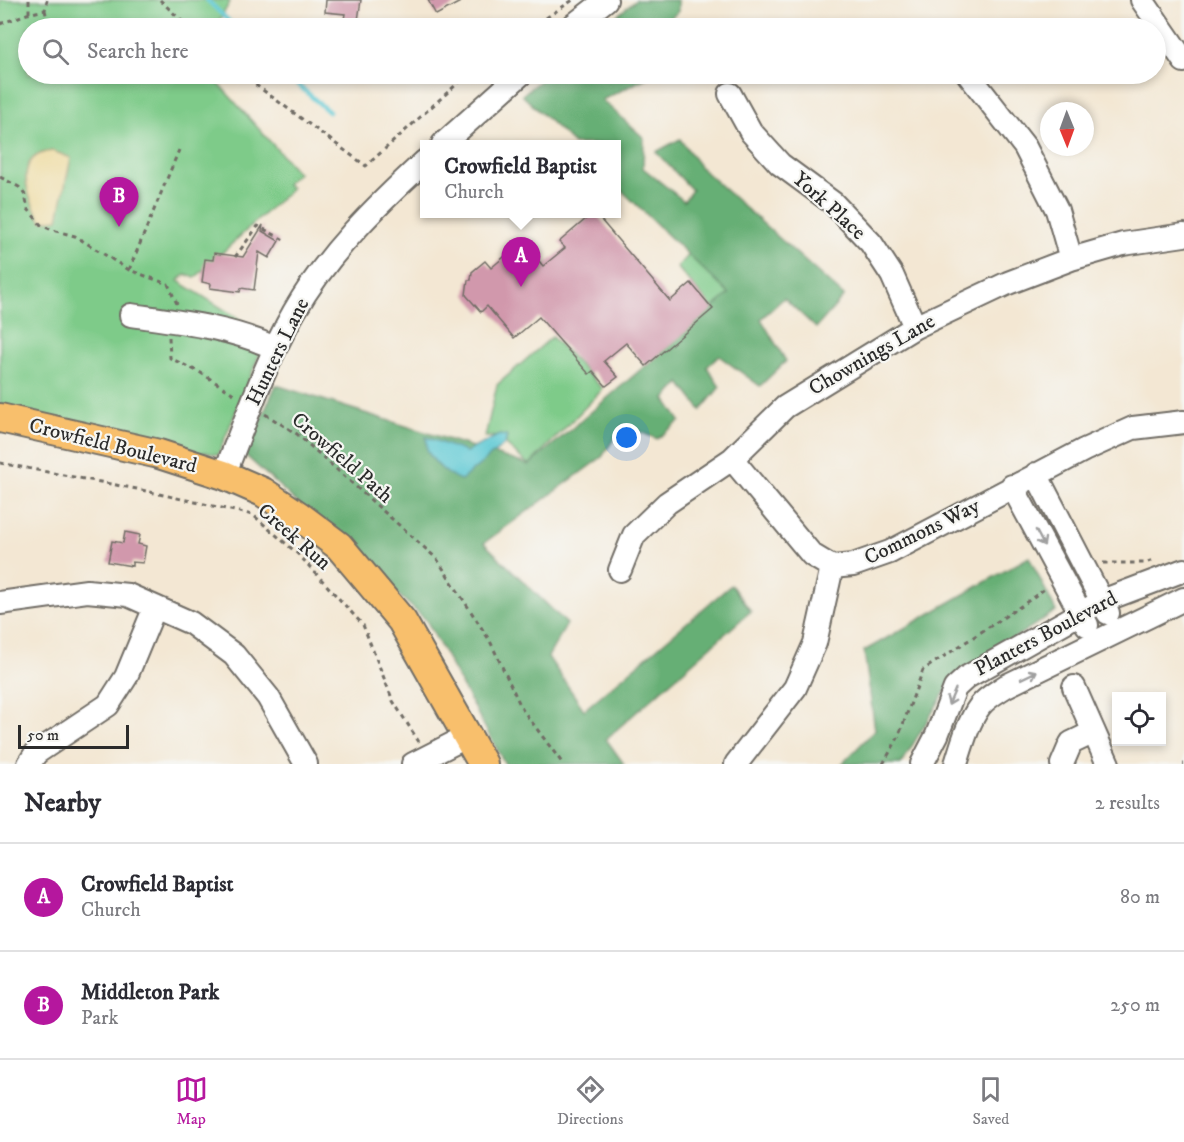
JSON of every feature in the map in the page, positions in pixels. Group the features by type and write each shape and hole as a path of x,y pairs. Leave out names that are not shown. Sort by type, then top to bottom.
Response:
{"main road":[{"name":"Crowfield Boulevard","path":"0,418 159,454 224,475 263,492 339,546 402,621 483,764"}],"street":[{"path":"583,18 606,0"},
{"path":"1142,0 1154,18"},
{"path":"1166,35 1184,61"},
{"path":"447,140 510,84"},
{"path":"976,84 1025,147 1056,210 1071,259"},
{"name":"York Place","path":"729,94 752,132 780,164 832,203 871,243 892,274 915,327"},
{"name":"Hunters Lane","path":"224,475 275,348 311,285 351,233 420,166"},
{"name":"Chownings Lane","path":"620,570 634,535 667,503 732,459 785,407 915,327 1008,283 1071,259 1123,244 1184,235"},
{"path":"131,315 239,333 275,348"},
{"name":"Commons Way","path":"832,567 853,565 890,552 1012,486 1133,428 1184,422"},
{"path":"732,459 812,555 832,567 815,643 795,688 736,764"},
{"path":"1036,474 1117,630"},
{"path":"1012,486 1096,641"},
{"name":"Planters Boulevard","path":"922,764 937,735 955,688 967,677 1102,601 1184,570"},
{"path":"0,603 87,591 128,596 191,623 234,655 268,697 306,764"},
{"name":"Planters Boulevard","path":"956,764 972,720 979,707 988,698 1006,686 1184,599"},
{"path":"29,764 36,753 108,705 126,677 155,607"},
{"path":"1074,687 1107,764"},
{"path":"1062,764 1071,743 1094,732"},
{"path":"421,760 468,736"}],"path":[{"path":"29,0 29,14"},
{"path":"47,0 45,10 47,18"},
{"path":"160,0 179,18"},
{"path":"546,18 573,0"},
{"path":"0,24 45,10"},
{"path":"255,84 366,166 457,84"},
{"path":"129,270 179,150"},
{"path":"0,177 18,187 25,195 28,209 41,225 75,236 129,270 168,285 175,298 182,322"},
{"path":"235,257 258,226 286,242"},
{"name":"Crowfield Path","path":"182,322 169,334 170,358 201,373 297,434 437,559 490,641 522,709 563,764"},
{"name":"Creek Run","path":"0,463 137,489 253,515 299,555 363,625 393,701 421,760"}],"green space":[{"path":"0,0 227,0 230,2 221,18 18,18 18,84 219,84 298,173 286,184 291,189 196,277 185,275 178,281 267,336 218,455 205,452 198,454 0,405"},
{"path":"636,0 678,0 678,12 670,18 614,18"},
{"path":"536,84 634,84 602,100 644,138 643,168 684,201 692,190 656,152 680,139 702,169 844,296 816,328 784,298 761,319 786,361 760,386 719,356 707,367 720,387 701,410 680,383 665,399 680,421 657,439 623,425 602,457 484,543 567,624 548,657 584,710 731,585 751,611 606,739 624,764 505,764 426,620 245,455 276,385 529,465 729,294 621,190 621,140 570,140 522,95"},
{"path":"696,248 738,289 713,309 677,267"},
{"path":"552,337 603,389 529,465 505,444 507,436 485,437 497,385"},
{"path":"1029,557 1056,611 954,677 901,764 842,764 875,730 864,651"}],"sand":[{"path":"53,151 71,158 58,219 42,221 31,201 26,178 27,168 40,154"}],"water":[{"path":"499,435 507,436 505,444 461,480 442,469 427,449 426,437 466,452"}],"building":[{"path":"326,0 361,0 358,18 344,18 345,14 325,12"},
{"path":"428,0 464,0 436,15"},
{"path":"587,218 599,218 670,301 691,283 713,309 646,366 626,343 604,361 618,377 606,386 593,371 589,374 539,317 514,338 487,306 481,312 466,295 468,280 471,280 472,272 485,261 491,268 523,241 543,266 565,248 559,242"},
{"path":"263,225 262,231 279,241 269,258 259,252 254,290 241,288 240,292 210,288 211,284 202,282 205,259 213,260 214,253 243,257"},
{"path":"125,532 140,535 138,544 146,546 143,563 132,562 132,566 108,562 112,541 123,543"}],"waterway":[{"path":"207,0 226,18"},
{"path":"297,84 329,112"}],"place":[{"name":"Middleton Park","path":"119,227"},
{"name":"Crowfield Baptist","path":"521,287"}]}
